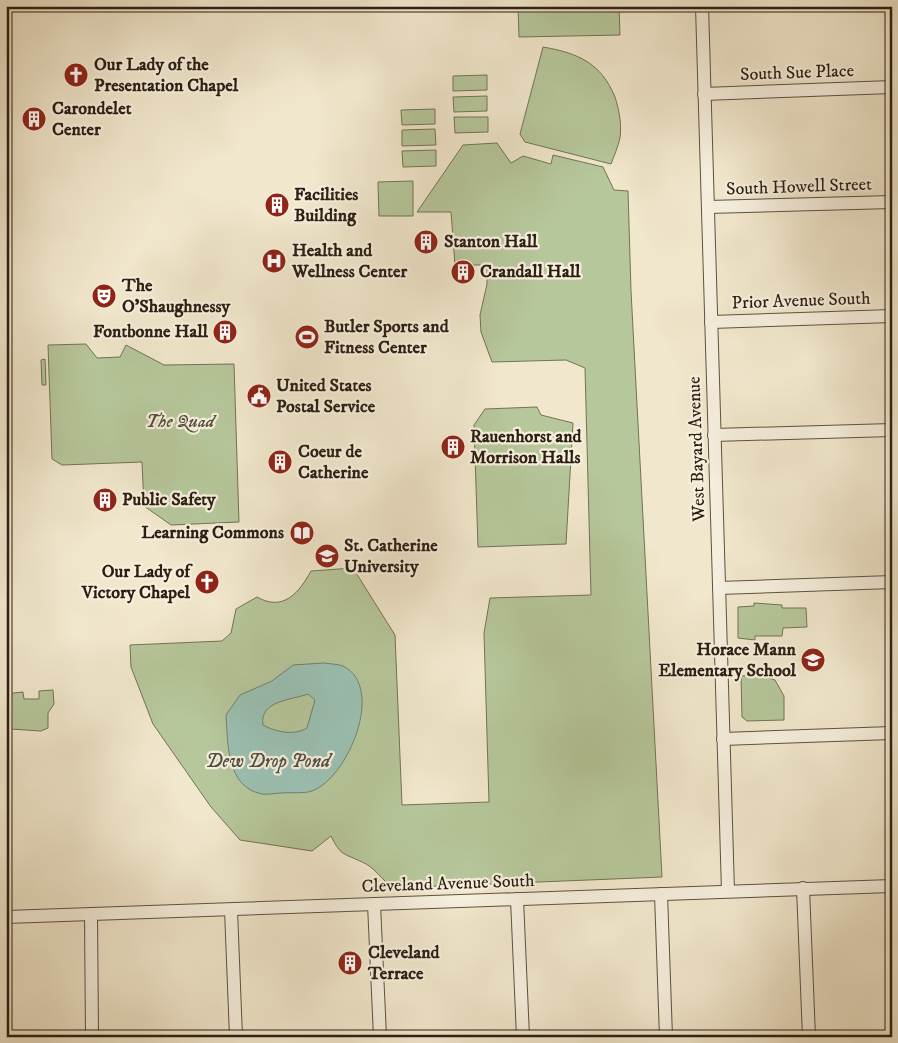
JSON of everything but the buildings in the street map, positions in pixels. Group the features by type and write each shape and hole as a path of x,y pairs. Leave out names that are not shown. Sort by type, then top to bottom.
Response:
{"street":[{"name":"West Bayard Avenue","path":"702,6 728,892"},
{"name":"South Sue Place","path":"704,94 892,87"},
{"name":"South Howell Street","path":"708,207 892,202"},
{"name":"Prior Avenue South","path":"711,322 892,316"},
{"path":"714,435 892,430"},
{"path":"719,588 892,582"},
{"path":"723,739 892,733"},
{"name":"Cleveland Avenue South","path":"6,917 892,886"},
{"path":"803,888 809,1037"},
{"path":"661,894 666,1037"},
{"path":"517,899 523,1037"},
{"path":"374,904 380,1037"},
{"path":"231,910 236,1037"},
{"path":"91,914 92,1037"}],"green space":[{"path":"518,6 619,6 620,35 519,37"},
{"path":"543,47 577,56 595,68 609,85 615,97 621,128 620,138 611,164 525,142 520,134"},
{"path":"487,75 487,90 453,91 453,76"},
{"path":"487,96 487,111 454,112 453,97"},
{"path":"435,109 435,124 402,125 401,110"},
{"path":"454,117 488,117 488,132 455,133"},
{"path":"435,129 436,145 402,146 402,130"},
{"path":"497,143 511,163 523,156 551,164 553,155 603,167 614,190 628,191 631,291 662,877 392,888 366,864 340,851 331,836 312,851 240,840 211,807 153,724 131,667 130,645 222,641 231,633 236,609 257,597 266,601 282,601 295,593 311,571 353,568 395,635 402,805 489,802 484,633 490,598 591,595 585,368 566,360 492,362 481,332 480,315 487,284 487,265 455,265 451,212 417,212 463,145"},
{"path":"436,150 436,166 403,167 402,151"},
{"path":"413,181 413,216 379,216 378,182"},
{"name":"The Quad","path":"86,344 97,358 120,357 126,345 164,365 234,364 239,522 171,525 144,506 142,462 62,465 52,459 48,345"},
{"path":"45,359 46,385 42,385 41,360"},
{"path":"537,407 541,415 573,423 566,544 478,547 474,425 485,409"},
{"path":"754,603 782,605 782,608 806,608 807,627 783,628 782,636 755,636 755,640 738,638 738,607 754,606"},
{"path":"761,675 775,680 784,696 784,720 747,721 742,717 741,676"},
{"path":"53,690 54,704 48,713 48,728 41,731 10,729 7,711 13,693 23,692 24,699 39,699 39,691"}],"water":[{"name":"Dew Drop Pond","path":"324,663 339,665 343,666 355,677 361,693 362,711 357,732 349,751 338,769 325,783 308,792 262,794 250,790 241,783 235,773 227,738 226,715 240,695 272,681 293,665","holes":["308,694 315,700 307,728 296,732 285,732 263,725 263,717 266,710 278,702"]}],"place":[{"name":"Our Lady of the Presentation Chapel","path":"76,75"},
{"name":"Carondelet Center","path":"34,119"},
{"name":"Facilities Building","path":"277,205"},
{"name":"Stanton Hall","path":"426,242"},
{"name":"Health and Wellness Center","path":"274,261"},
{"name":"Crandall Hall","path":"463,272"},
{"name":"The O'Shaughnessy","path":"104,296"},
{"name":"Fontbonne Hall","path":"225,332"},
{"name":"Butler Sports and Fitness Center","path":"307,337"},
{"name":"United States Postal Service","path":"259,396"},
{"name":"Rauenhorst and Morrison Halls","path":"453,447"},
{"name":"Coeur de Catherine","path":"280,462"},
{"name":"Public Safety","path":"105,500"},
{"name":"Learning Commons","path":"302,533"},
{"name":"St. Catherine University","path":"327,556"},
{"name":"Our Lady of Victory Chapel","path":"207,582"},
{"name":"Horace Mann Elementary School","path":"813,660"},
{"name":"Cleveland Terrace","path":"350,963"}]}
